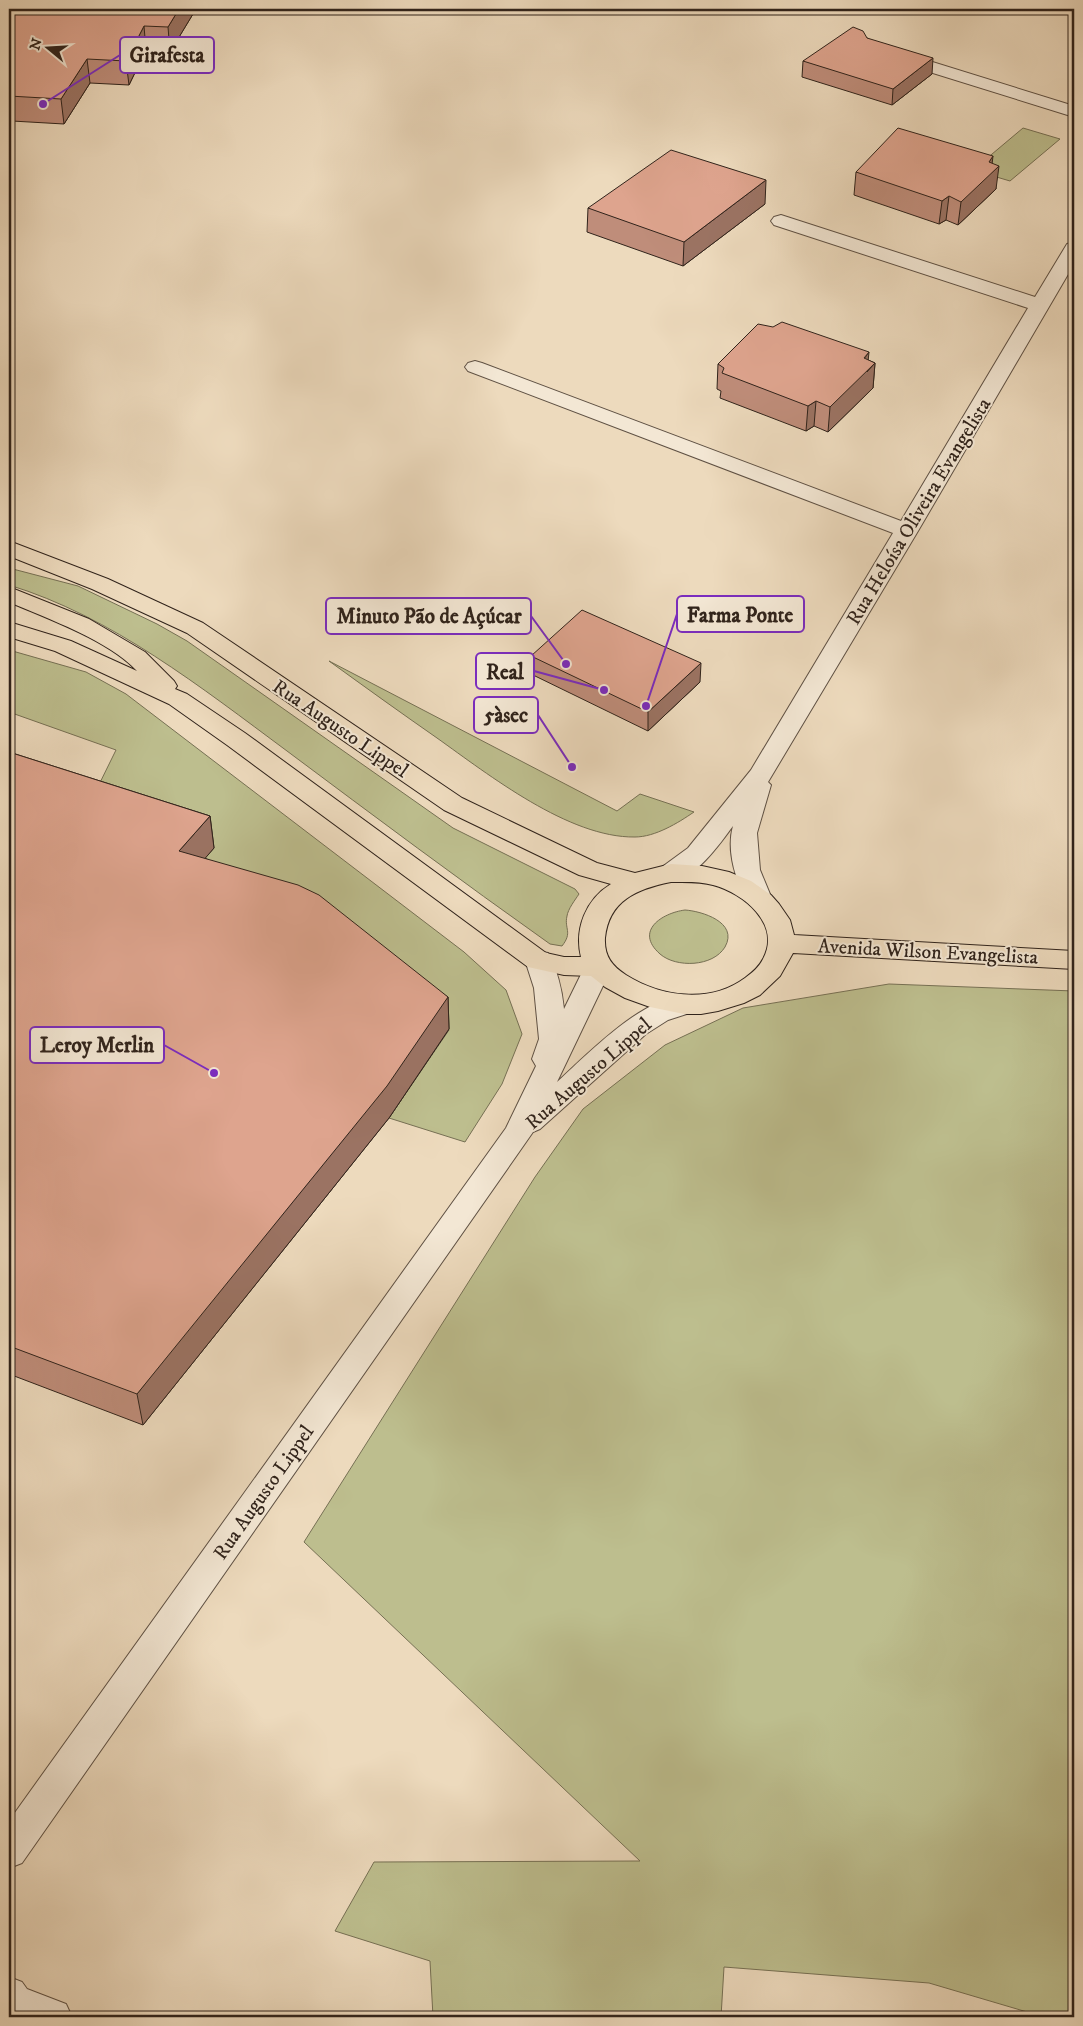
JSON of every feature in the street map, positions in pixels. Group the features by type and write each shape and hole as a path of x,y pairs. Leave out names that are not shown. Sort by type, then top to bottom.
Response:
{"main road":[{"name":"Rua Augusto Lippel","path":"9,548 52,564 195,628 453,804 588,869 635,882"},
{"name":"Rua Augusto Lippel","path":"9,555 52,564"},
{"path":"9,594 81,624 137,657 178,699"},
{"path":"9,629 63,646 178,699 236,738 538,960 564,966 598,967"},
{"path":"671,873 696,874 720,878 741,887 760,899 772,913 781,943 775,962 762,980 741,994 715,1002 686,1004 660,1001 635,993 614,981 598,967 592,946 592,927 599,910 614,894 635,882 671,873"},
{"name":"Avenida Wilson Evangelista","path":"781,943 1074,960"}],"street":[{"path":"881,51 1074,112"},
{"path":"781,221 1041,306"},
{"name":"Rua Heloísa Oliveira Evangelista","path":"671,873 697,854 761,774 1074,248"},
{"path":"475,367 907,531"},
{"name":"Rua Heloísa Oliveira Evangelista","path":"760,899 747,870 744,833 761,774"},
{"name":"Rua Augusto Lippel","path":"518,1133 553,1039 548,988 538,960"},
{"name":"Rua Augusto Lippel","path":"9,1851 518,1133 598,967"},
{"name":"Rua Augusto Lippel","path":"518,1133 636,1027 658,1013 686,1004"},
{"path":"9,1995 14,2003 53,2017"}],"green space":[{"path":"1023,128 1060,139 1010,181 973,170"},
{"path":"9,568 78,586 157,624 187,641 453,828 575,889 579,894 568,913 566,920 568,934 562,946 550,944 189,679 154,656 84,615 47,598 9,585"},
{"path":"9,650 86,672 126,694 464,952 506,990 522,1034 502,1084 465,1142 389,1118 449,1030 184,883 213,848 88,807 116,750 9,712"},
{"path":"329,661 617,811 640,794 694,812 666,829 650,835 635,837 610,835 557,816 505,786"},
{"path":"685,910 708,916 723,925 727,931 728,938 725,947 719,954 703,962 675,962 660,954 653,946 650,931 654,924 668,915"},
{"path":"889,984 1074,991 1074,2017 1044,2017 929,1983 724,1967 721,2017 433,2017 430,1961 335,1931 374,1862 640,1861 304,1542 535,1177 583,1109 665,1045 743,1008"}],"building":[{"path":"9,9 179,9 168,27 144,26 126,61 87,59 61,99 9,96"},
{"path":"853,27 863,31 867,38 933,58 893,89 803,61"},
{"path":"898,128 993,156 989,162 999,166 961,202 949,196 942,201 856,172"},
{"path":"671,150 766,180 684,242 588,208"},
{"path":"782,322 869,352 864,358 875,363 830,407 816,401 808,406 722,373 724,368 718,364 758,324 773,327"},
{"path":"582,610 701,663 648,712 531,656"},
{"path":"9,752 210,816 179,851 298,885 319,895 448,997 387,1086 137,1394 9,1346"}],"place":[{"name":"Girafesta","path":"43,104"},
{"name":"Minuto Pão de Açúcar","path":"566,664"},
{"name":"Real","path":"604,690"},
{"name":"Farma Ponte","path":"646,706"},
{"name":"5àsec","path":"572,767"},
{"name":"Leroy Merlin","path":"214,1073"}]}
